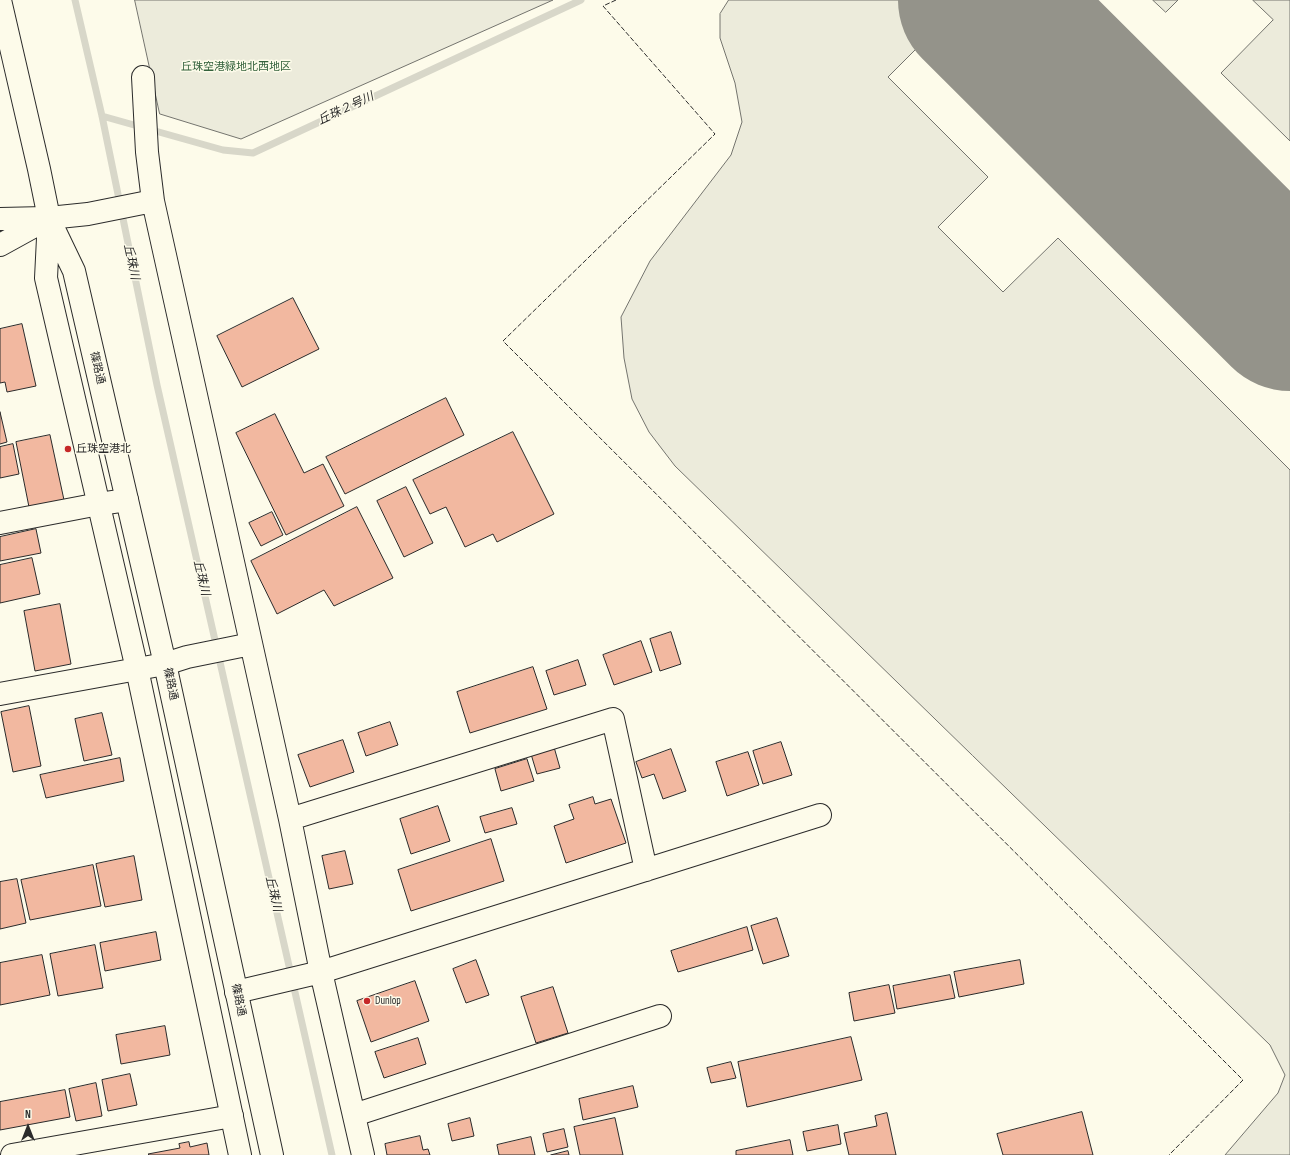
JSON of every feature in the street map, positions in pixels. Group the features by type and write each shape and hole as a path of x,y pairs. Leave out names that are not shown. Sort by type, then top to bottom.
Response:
{"street":[{"name":"篠路通","path":"0,0 49,218 74,271 165,664 272,1155"},
{"path":"143,78 147,152 147,202 244,645 290,819 315,973 354,1115 363,1155"},
{"path":"0,219 49,218 88,214 147,202"},
{"name":"篠路通","path":"49,218 46,278 137,668 240,1155"},
{"path":"0,245 49,218"},
{"path":"0,523 127,500"},
{"path":"0,694 165,664 187,657 244,645"},
{"path":"290,819 613,719 646,870"},
{"path":"236,992 315,973 820,815"},
{"path":"354,1115 660,1016"},
{"path":"12,1155 232,1116"}],"green space":[{"name":"丘珠空港緑地北西地区","path":"135,0 553,0 241,139 160,114"},
{"path":"729,0 965,0 888,77 988,177 938,227 1003,292 1058,238 1290,470 1290,1155 1225,1155 1278,1093 1285,1075 1270,1045 675,466 649,432 632,399 624,358 621,317 650,261 731,155 742,122 735,83 720,38 720,14"},
{"path":"1153,0 1178,0 1166,12"},
{"path":"1253,0 1290,0 1290,141 1221,73 1273,20"}],"building":[{"path":"293,298 319,349 242,387 217,336"},
{"path":"22,324 36,386 7,392 5,382 0,383 0,329"},
{"path":"446,398 464,435 345,494 326,457"},
{"path":"0,412 7,442 0,444"},
{"path":"275,414 304,473 323,464 344,506 286,535 236,433"},
{"path":"513,432 554,514 497,542 493,534 465,547 446,507 430,514 413,480"},
{"path":"50,435 64,500 29,507 16,442"},
{"path":"13,444 19,474 0,478 0,447"},
{"path":"406,487 433,543 404,557 377,501"},
{"path":"357,507 393,578 334,606 324,590 277,614 251,561"},
{"path":"272,512 283,535 261,546 249,523"},
{"path":"36,529 41,553 0,561 0,537"},
{"path":"32,558 40,594 0,603 0,565"},
{"path":"60,604 71,664 35,671 24,611"},
{"path":"671,632 681,664 660,671 650,639"},
{"path":"641,641 652,672 614,685 603,655"},
{"path":"578,660 586,685 554,695 546,671"},
{"path":"533,667 547,709 470,733 457,692"},
{"path":"29,706 41,766 13,772 1,712"},
{"path":"102,713 112,755 84,761 75,719"},
{"path":"390,722 398,745 366,756 358,733"},
{"path":"343,740 354,772 310,787 298,755"},
{"path":"781,742 792,775 763,784 753,751"},
{"path":"554,747 560,768 537,774 531,754"},
{"path":"671,749 686,791 663,799 654,774 642,778 636,762"},
{"path":"748,752 759,785 727,796 716,762"},
{"path":"120,758 124,781 46,798 40,775"},
{"path":"527,759 534,781 501,791 495,769"},
{"path":"593,797 595,804 611,799 626,843 566,863 554,826 574,819 569,805"},
{"path":"438,806 450,841 411,854 400,819"},
{"path":"512,808 517,824 485,833 480,817"},
{"path":"491,839 504,881 411,911 398,870"},
{"path":"345,851 353,884 329,889 322,856"},
{"path":"134,856 142,900 105,907 96,864"},
{"path":"93,865 101,906 30,920 21,880"},
{"path":"17,879 26,923 0,929 0,882"},
{"path":"777,918 789,956 763,964 751,926"},
{"path":"747,927 753,950 678,972 671,951"},
{"path":"156,932 161,960 105,971 100,943"},
{"path":"95,945 103,988 58,996 50,954"},
{"path":"42,955 50,995 0,1005 0,963"},
{"path":"476,960 489,995 466,1003 453,969"},
{"path":"1020,960 1024,984 959,997 954,972"},
{"path":"950,975 955,998 897,1009 893,986"},
{"path":"415,981 429,1021 371,1042 357,1001"},
{"path":"889,985 895,1013 854,1021 849,993"},
{"path":"553,987 568,1033 536,1043 521,997"},
{"path":"165,1026 170,1055 121,1064 116,1035"},
{"path":"851,1037 862,1080 747,1107 738,1062"},
{"path":"418,1038 426,1064 384,1078 375,1052"},
{"path":"731,1062 736,1078 711,1083 707,1068"},
{"path":"130,1074 137,1105 108,1111 102,1080"},
{"path":"96,1083 102,1116 76,1121 69,1089"},
{"path":"633,1086 638,1107 583,1120 579,1099"},
{"path":"65,1090 70,1117 0,1130 0,1102"},
{"path":"1082,1112 1093,1155 1003,1155 997,1134"},
{"path":"887,1113 896,1155 849,1155 844,1133 877,1126 875,1116"},
{"path":"470,1118 474,1136 452,1141 448,1124"},
{"path":"615,1118 623,1155 580,1155 574,1127"},
{"path":"838,1125 841,1144 807,1151 803,1132"},
{"path":"564,1129 568,1147 547,1152 543,1134"},
{"path":"420,1136 423,1150 428,1149 430,1155 387,1155 385,1144"},
{"path":"531,1137 535,1155 499,1155 497,1145"},
{"path":"790,1140 793,1155 736,1155 736,1151"},
{"path":"189,1142 190,1147 207,1143 209,1155 148,1154 180,1148 179,1144"},
{"path":"568,1151 569,1155 551,1155"}],"waterway":[{"name":"丘珠川","path":"75,0 102,116 157,385 332,1155"},
{"name":"丘珠２号川","path":"102,116 223,150 253,153 581,0"}],"runway":[{"path":"981,0 1290,308"}],"fence":[{"path":"616,0 603,6 715,134 503,341 1243,1080 1169,1155"}],"place":[{"name":"丘珠空港北","path":"68,449"},
{"name":"Dunlop","path":"367,1001"}]}
